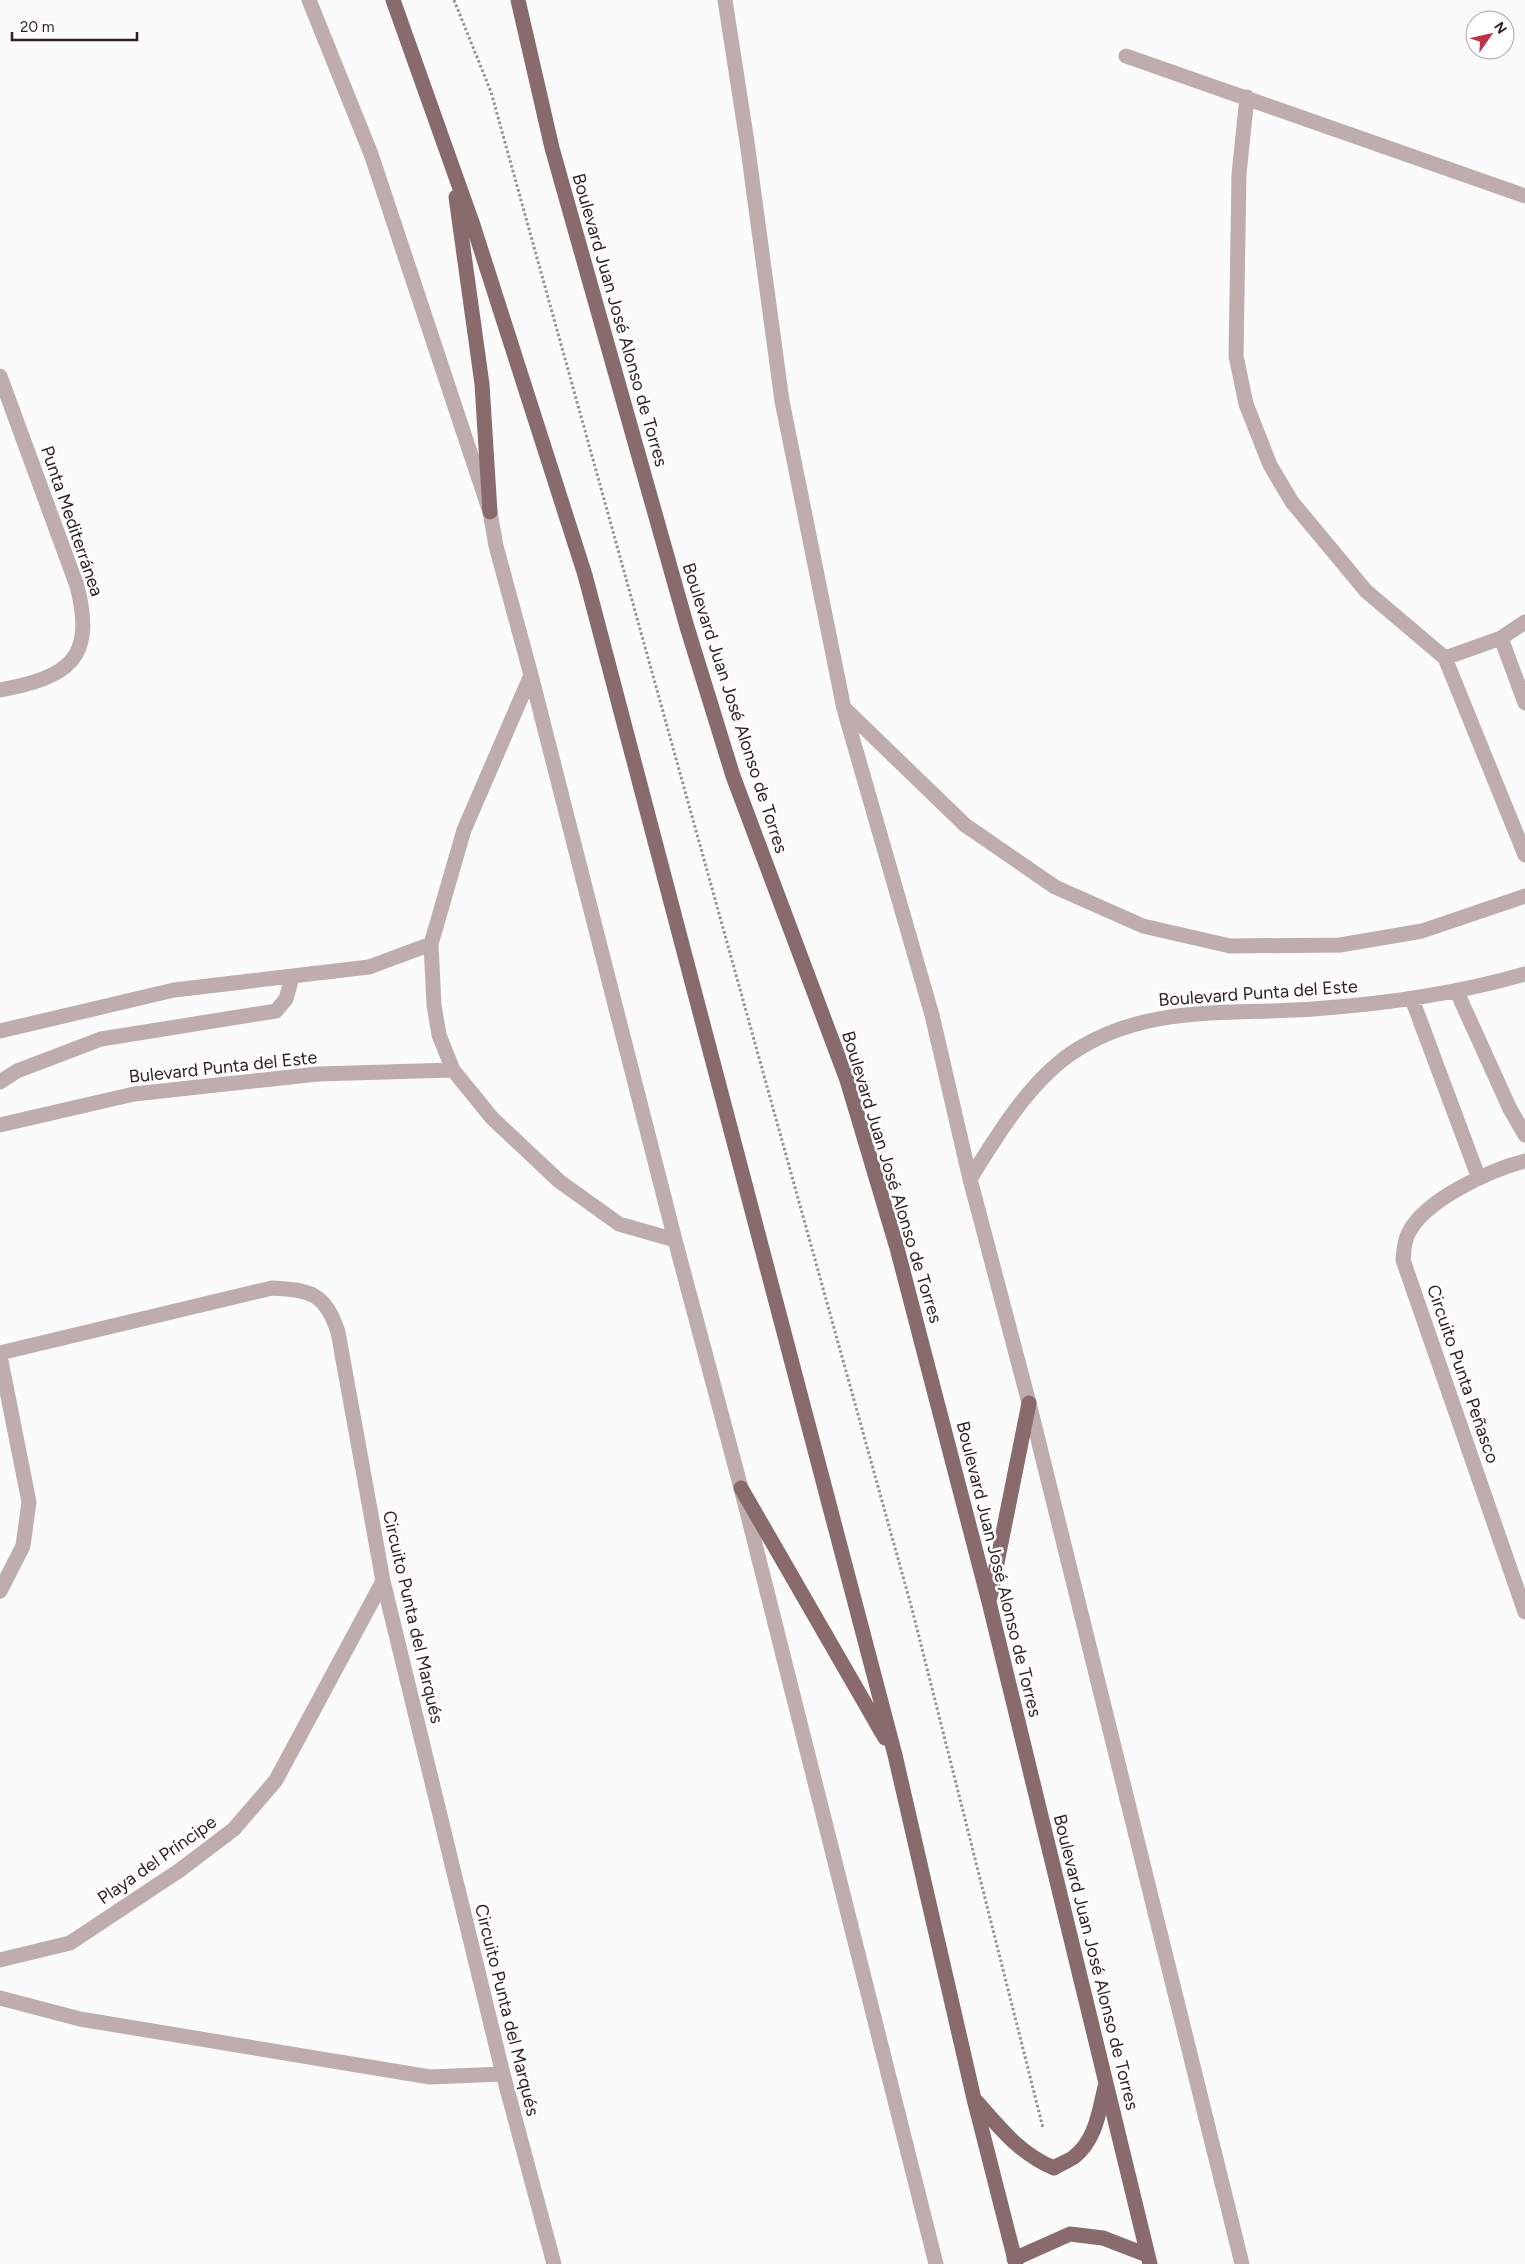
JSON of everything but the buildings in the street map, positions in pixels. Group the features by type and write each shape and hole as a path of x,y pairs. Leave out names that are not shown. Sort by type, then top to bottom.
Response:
{"main road":[{"path":"393,0 472,226 585,575 895,1755 974,2099 1015,2262 1070,2234 1103,2238 1148,2259"},
{"name":"Boulevard Juan José Alonso de Torres","path":"518,0 552,148 687,627 733,776 847,1080 897,1248 989,1602 1148,2259"},
{"path":"452,173 482,384 490,512"},
{"path":"989,1602 1029,1403"},
{"path":"742,1488 895,1755"},
{"path":"974,2099 1022,2151 1054,2168 1074,2157 1089,2140 1097,2123 1106,2084"}],"street":[{"path":"309,0 371,154 490,512 496,546 531,675 675,1240 742,1488 936,2264"},
{"path":"725,0 747,142 782,401 844,709 932,1015 970,1179 1029,1403 1242,2264"},
{"path":"1126,56 1248,97 1525,196"},
{"path":"1248,97 1239,174 1236,356 1246,404 1270,465 1292,502 1366,591 1445,658 1525,854"},
{"name":"Punta Mediterránea","path":"0,376 77,586 83,610 84,631 80,650 69,665 52,676 0,690"},
{"path":"1445,658 1501,638 1525,622"},
{"path":"1501,638 1525,703"},
{"path":"531,675 464,830 431,944 434,1005 439,1034 453,1070 492,1118 559,1181 619,1224 675,1240"},
{"path":"844,709 965,825 1056,887 1143,926 1230,946 1340,945 1422,931 1525,896"},
{"path":"0,1030 174,990 370,967 431,944"},
{"name":"Boulevard Punta del Este","path":"970,1179 1000,1131 1036,1085 1077,1050 1117,1029 1163,1016 1312,1009 1412,999 1457,992 1525,974"},
{"path":"0,1082 17,1071 101,1039 276,1011 286,999 292,977"},
{"path":"1457,992 1510,1108 1525,1135"},
{"path":"1412,999 1478,1176"},
{"name":"Bulevard Punta del Este","path":"0,1125 134,1094 318,1074 453,1070"},
{"name":"Circuito Punta Peñasco","path":"1525,1161 1478,1176 1415,1222 1404,1244 1404,1260 1525,1612"},
{"name":"Circuito Punta del Marqués","path":"0,1591 23,1546 29,1502 0,1354 272,1288 308,1292 326,1304 338,1332 383,1581 502,2074 554,2264"},
{"name":"Playa del Príncipe","path":"0,1960 70,1943 180,1870 234,1829 276,1780 383,1581"},
{"path":"0,1998 80,2019 430,2077 502,2074"}],"path":[{"path":"454,0 494,102 910,1600 1054,2168"}]}
